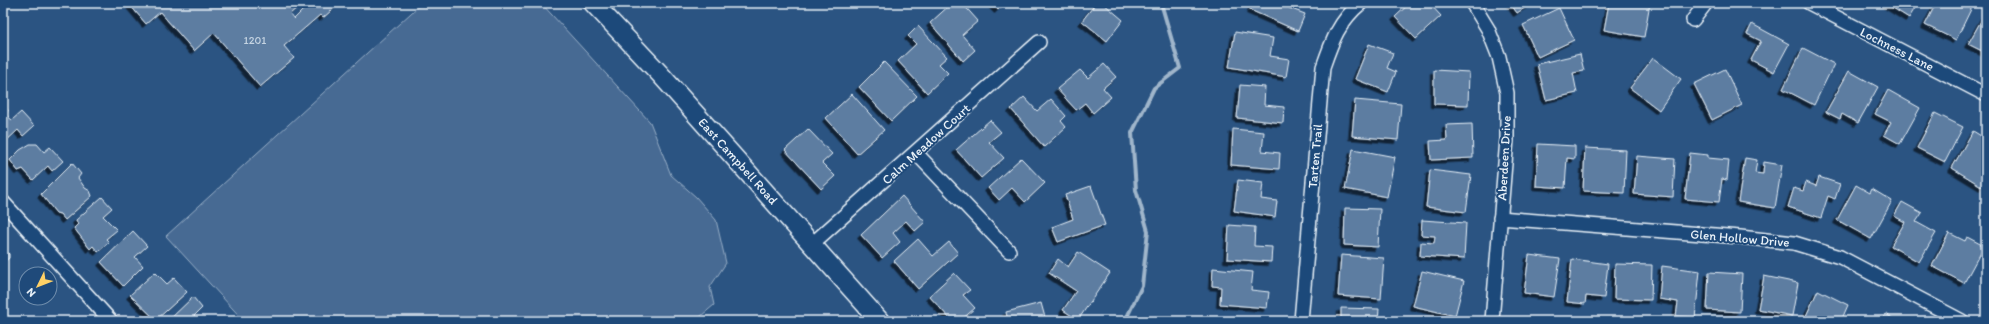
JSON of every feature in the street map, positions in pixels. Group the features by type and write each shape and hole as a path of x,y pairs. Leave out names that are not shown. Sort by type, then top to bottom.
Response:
{"main road":[{"name":"East Campbell Road","path":"593,3 880,321"}],"street":[{"name":"Tarten Trail","path":"1301,321 1323,67 1333,37 1348,13 1361,3"},
{"name":"Aberdeen Drive","path":"1472,3 1488,29 1500,57 1507,93 1507,139 1492,321"},
{"path":"1693,20 1706,3"},
{"name":"Lochness Lane","path":"1809,3 1986,95"},
{"name":"Calm Meadow Court","path":"812,244 1039,42"},
{"path":"916,153 1009,251"},
{"path":"3,202 111,321"},
{"name":"Glen Hollow Drive","path":"1500,218 1740,237 1794,243 1840,258 1962,321"}],"shaded area":[{"path":"422,3 541,3 650,122 671,175 696,197 716,220 726,263 710,287 714,305 695,321 244,321 166,236"}],"building":[{"path":"132,3 295,3 298,7 290,14 294,19 310,3 340,3 323,18 320,15 284,46 294,58 260,87 214,33 194,51 160,12 146,24 130,5"},
{"path":"952,3 962,3 978,21 962,35 975,50 963,61 930,23"},
{"path":"991,3 1005,3 998,10"},
{"path":"1096,3 1103,3 1123,20 1107,41 1082,21"},
{"path":"1253,3 1291,3 1289,8 1305,14 1298,31 1250,10"},
{"path":"1410,3 1429,3 1441,16 1416,39 1395,17"},
{"path":"1510,3 1532,3 1517,13"},
{"path":"1609,3 1650,3 1644,37 1604,30"},
{"path":"1885,3 1918,3 1909,18"},
{"path":"1936,3 1974,3 1956,40 1925,25"},
{"path":"1559,8 1574,40 1538,57 1523,25"},
{"path":"1986,12 1986,53 1968,44"},
{"path":"1752,24 1789,44 1774,72 1751,60 1761,41 1747,34"},
{"path":"918,26 947,57 939,64 948,73 927,93 898,61 916,44 908,36"},
{"path":"1235,32 1273,38 1270,56 1289,59 1286,77 1229,67"},
{"path":"1369,44 1393,53 1387,68 1396,72 1388,92 1355,79"},
{"path":"1803,48 1834,64 1814,105 1783,89"},
{"path":"1580,54 1584,71 1573,73 1577,93 1546,100 1537,64"},
{"path":"1653,58 1681,79 1659,110 1630,88"},
{"path":"884,62 917,96 891,121 859,87"},
{"path":"1104,64 1116,77 1103,88 1111,97 1093,113 1085,103 1076,110 1057,89 1080,70 1088,78"},
{"path":"1725,69 1742,105 1712,120 1694,84"},
{"path":"1434,70 1469,72 1468,105 1434,104"},
{"path":"1849,71 1878,87 1858,123 1842,114 1840,119 1826,112"},
{"path":"1240,85 1265,87 1264,105 1284,107 1283,123 1237,118"},
{"path":"1888,90 1920,108 1900,144 1884,135 1891,122 1875,114"},
{"path":"852,94 884,130 857,154 826,118"},
{"path":"1024,97 1037,111 1051,99 1066,116 1061,121 1066,127 1044,147 1011,109"},
{"path":"1355,100 1401,104 1398,140 1352,136"},
{"path":"3,106 8,110 6,115 12,120 21,112 34,126 23,136 18,130 3,144"},
{"path":"1935,113 1963,127 1945,162 1917,148"},
{"path":"990,120 1001,132 989,142 1004,158 981,178 956,150"},
{"path":"1472,124 1473,158 1431,160 1430,141 1447,140 1446,125"},
{"path":"808,129 832,154 822,163 835,176 821,189 785,150"},
{"path":"1233,129 1264,132 1262,151 1280,153 1279,169 1231,165"},
{"path":"1973,131 1986,139 1986,182 1983,187 1952,168"},
{"path":"30,144 37,144 44,152 50,147 63,161 52,171 48,166 33,180 23,169 18,171 10,160 20,150"},
{"path":"1538,144 1575,146 1575,159 1567,158 1565,188 1536,186"},
{"path":"1585,148 1626,150 1624,193 1583,191"},
{"path":"1353,149 1395,157 1387,197 1345,189"},
{"path":"1690,153 1708,155 1708,158 1729,160 1727,180 1722,179 1719,202 1685,199"},
{"path":"1637,156 1675,159 1673,197 1634,194"},
{"path":"1021,158 1045,183 1025,202 1012,188 999,200 988,188"},
{"path":"1745,158 1757,160 1755,173 1763,174 1764,162 1782,165 1775,208 1738,202"},
{"path":"72,163 81,174 78,178 85,188 90,191 92,196 65,220 60,214 56,213 41,194"},
{"path":"1430,170 1471,175 1466,212 1426,207"},
{"path":"1819,177 1840,184 1835,199 1828,196 1821,218 1788,207 1794,188 1803,191 1806,182 1816,186"},
{"path":"1238,180 1263,183 1261,199 1277,201 1275,217 1234,211"},
{"path":"1856,185 1870,193 1872,189 1892,201 1871,239 1837,220"},
{"path":"1091,186 1105,225 1058,242 1052,227 1073,219 1065,195"},
{"path":"902,196 925,222 915,231 906,221 893,233 900,242 882,258 861,235"},
{"path":"102,197 112,208 103,216 117,230 106,239 109,242 98,252 93,246 90,249 74,228 78,224 76,220"},
{"path":"1902,202 1922,213 1916,222 1936,233 1919,262 1891,246 1905,222 1894,216"},
{"path":"1345,208 1380,209 1378,247 1344,245"},
{"path":"1422,220 1466,223 1464,259 1420,256 1421,242 1434,243 1435,236 1421,235"},
{"path":"1229,225 1255,227 1254,246 1272,247 1271,262 1227,259"},
{"path":"133,231 147,246 135,257 143,266 123,286 101,262"},
{"path":"1949,233 1965,241 1967,237 1984,246 1964,283 1932,266"},
{"path":"918,239 933,256 949,242 958,253 918,289 894,261"},
{"path":"3,248 9,254 9,258 3,263"},
{"path":"1078,252 1110,273 1078,320 1063,310 1076,291 1049,273 1058,259 1068,267"},
{"path":"1341,255 1384,258 1381,299 1338,296"},
{"path":"1529,255 1560,259 1554,297 1524,293"},
{"path":"1572,259 1608,264 1604,298 1586,296 1585,304 1567,302"},
{"path":"1615,264 1652,265 1651,300 1614,299"},
{"path":"1662,266 1700,271 1695,318 1676,316 1678,302 1659,299"},
{"path":"1213,268 1253,272 1251,290 1269,292 1267,308 1220,304 1221,287 1212,286"},
{"path":"1422,271 1464,281 1455,316 1413,306"},
{"path":"155,272 167,284 174,278 187,292 156,320 130,295"},
{"path":"1709,272 1742,274 1740,312 1707,310"},
{"path":"954,273 970,290 963,295 975,308 960,321 952,321 929,296"},
{"path":"1764,276 1798,283 1792,316 1758,309"},
{"path":"1818,290 1848,305 1841,321 1811,321 1805,318"},
{"path":"193,297 202,308 193,317 195,319 192,321 168,321"},
{"path":"1041,303 1046,321 1008,321 1006,312"},
{"path":"1341,308 1379,309 1378,321 1341,321"},
{"path":"1886,314 1897,321 1881,321"}],"waterway":[{"path":"1125,321 1142,286 1148,231 1136,190 1132,133 1154,88 1180,68 1161,3"}]}
